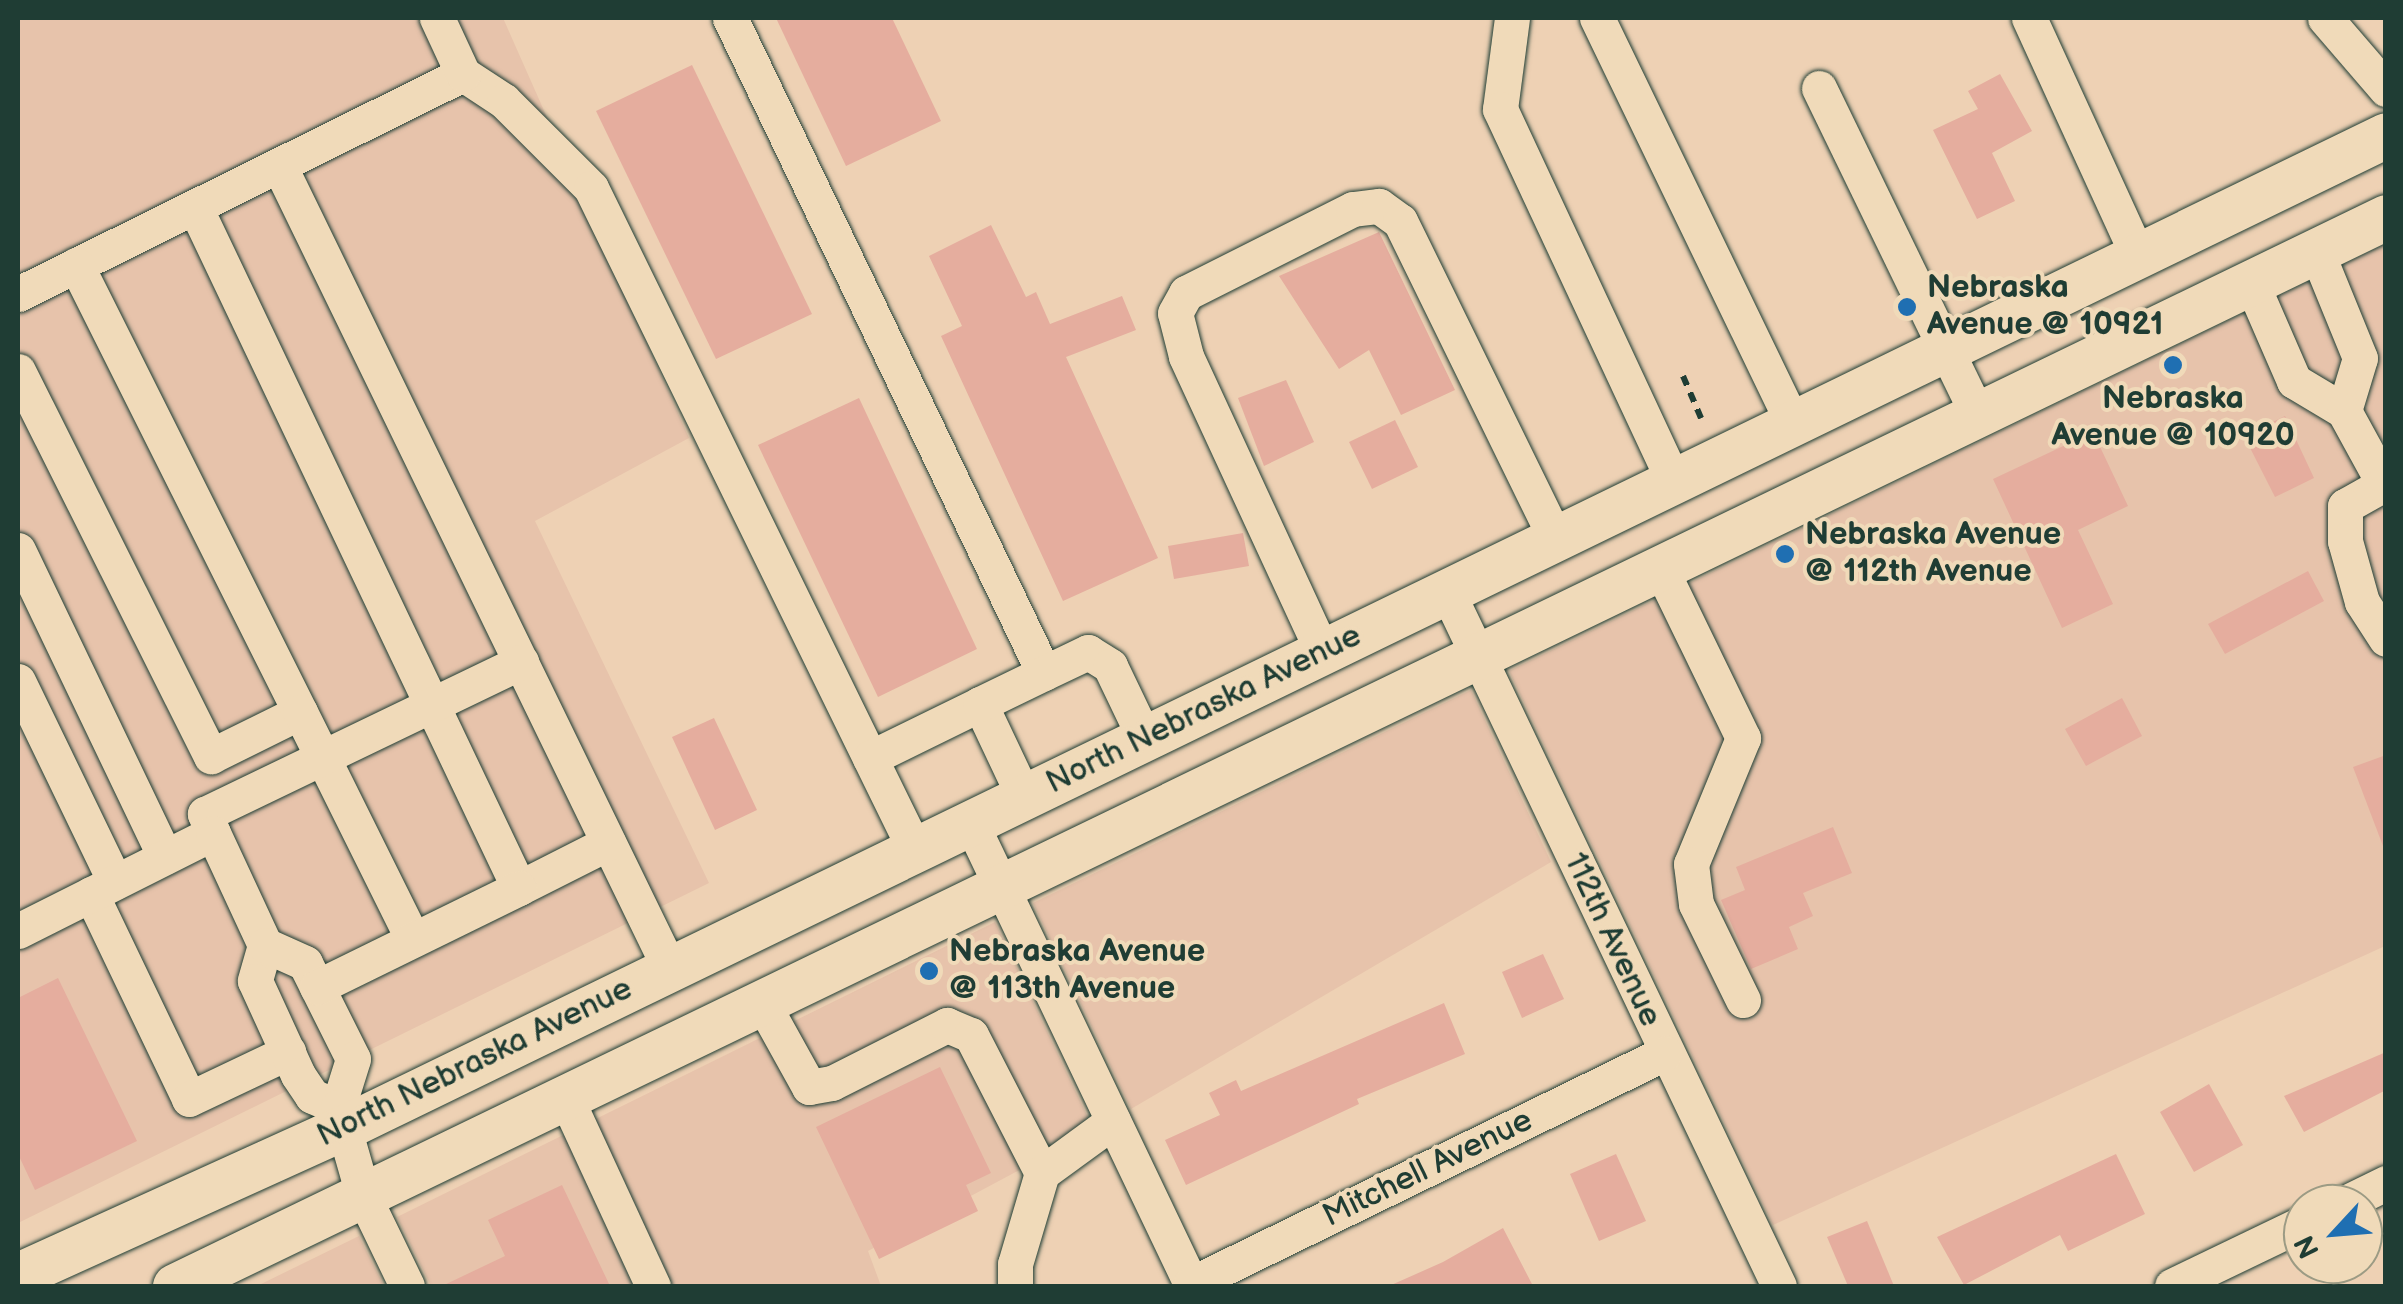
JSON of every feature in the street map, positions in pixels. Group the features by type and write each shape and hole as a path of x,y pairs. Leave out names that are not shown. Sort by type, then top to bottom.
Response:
{"main road":[{"name":"North Nebraska Avenue","path":"18,1275 342,1117 670,969 2386,135"},
{"path":"175,1286 567,1100 2386,217"},
{"path":"915,850 946,916"}],"street":[{"path":"437,18 462,74 504,101 591,188 915,850"},
{"path":"730,18 1044,673"},
{"path":"1512,18 1500,108 1674,482"},
{"path":"1596,18 1793,424"},
{"path":"2029,18 2138,256"},
{"path":"2326,18 2386,89"},
{"path":"18,294 462,74"},
{"path":"1819,88 1977,414"},
{"path":"280,165 670,969"},
{"path":"1323,653 1186,356 1175,313 1186,293 1352,208 1379,206 1400,221 1556,540"},
{"path":"195,207 519,888"},
{"path":"2316,250 2360,358 2344,410"},
{"path":"76,266 413,940"},
{"path":"2251,282 2294,382 2344,410 2385,483 2345,506 2345,541 2362,602 2386,639"},
{"path":"18,371 211,756 300,712"},
{"path":"18,550 165,857"},
{"path":"1662,569 1743,738 1691,864 1696,904 1742,1000"},
{"name":"112th Avenue","path":"1448,592 1779,1286"},
{"path":"870,758 1088,652 1110,666 1145,738"},
{"path":"407,1286 362,1195 342,1117 353,1059 305,964 265,945 205,814 521,662"},
{"path":"18,681 189,1099 288,1052"},
{"path":"980,704 1024,798"},
{"path":"971,823 1192,1285"},
{"path":"18,931 213,833"},
{"path":"317,987 608,843"},
{"path":"265,945 255,981 312,1096 342,1117"},
{"path":"763,1004 795,1072 809,1086 832,1083 946,1026 971,1035 1042,1173"},
{"name":"Mitchell Avenue","path":"1192,1285 1665,1053"},
{"path":"567,1100 653,1286"},
{"path":"1015,1286 1014,1264 1042,1173 1114,1121"},
{"path":"2172,1286 2283,1233"}],"path":[{"path":"1683,376 1702,418"}],"shaded area":[{"path":"18,18 503,18 689,438 535,521 709,883 18,1223"},
{"path":"2385,244 2385,946 1773,1225 1509,671"},
{"path":"1471,690 1551,862 1131,1109 1033,903"},
{"path":"995,922 1094,1130 868,1251 881,1286 431,1286 397,1217"},
{"path":"359,1236 384,1286 257,1286"}],"building":[{"path":"776,18 892,18 941,121 846,166"},
{"path":"692,65 812,314 716,359 596,111"},
{"path":"2000,74 2032,131 1992,153 2015,201 1977,219 1933,130 1978,109 1968,91"},
{"path":"991,225 1026,297 1036,292 1050,324 1122,296 1136,330 1066,357 1158,558 1063,601 941,336 962,326 929,256"},
{"path":"1379,232 1455,390 1401,415 1369,350 1339,369 1279,276"},
{"path":"1286,380 1314,442 1264,466 1238,398"},
{"path":"859,398 977,649 878,697 758,445"},
{"path":"2285,416 2314,478 2275,497 2244,436"},
{"path":"1395,420 1418,467 1372,489 1349,442"},
{"path":"2093,432 2128,506 2078,530 2113,604 2062,628 1993,479"},
{"path":"1243,533 1249,566 1174,579 1168,546"},
{"path":"2308,571 2324,601 2225,654 2208,624"},
{"path":"2122,698 2142,736 2086,766 2065,729"},
{"path":"714,718 757,810 715,830 672,737"},
{"path":"2386,755 2386,846 2383,846 2353,767"},
{"path":"1833,827 1852,873 1803,893 1813,916 1789,927 1798,949 1751,969 1721,900 1745,890 1736,867"},
{"path":"1543,954 1564,999 1522,1018 1502,972"},
{"path":"58,978 137,1141 35,1190 18,1154 18,998"},
{"path":"1444,1003 1465,1054 1357,1099 1359,1104 1186,1185 1165,1140 1220,1115 1209,1093 1236,1080 1241,1091"},
{"path":"2386,1052 2386,1090 2304,1132 2284,1096"},
{"path":"940,1067 991,1173 966,1185 978,1211 879,1259 816,1127"},
{"path":"2209,1084 2243,1145 2194,1172 2160,1112"},
{"path":"1616,1154 1646,1221 1599,1241 1570,1174"},
{"path":"2116,1154 2145,1214 2068,1251 2060,1235 1964,1285 1937,1237"},
{"path":"562,1185 610,1286 442,1286 505,1256 488,1220"},
{"path":"1867,1221 1894,1286 1848,1286 1827,1237"},
{"path":"1503,1228 1533,1286 1389,1286 1443,1262"}],"place":[{"name":"Nebraska Avenue @ 10921","path":"1907,307"},
{"name":"Nebraska Avenue @ 10920","path":"2173,365"},
{"name":"Nebraska Avenue @ 112th Avenue","path":"1785,554"},
{"name":"Nebraska Avenue @ 113th Avenue","path":"929,971"}]}
